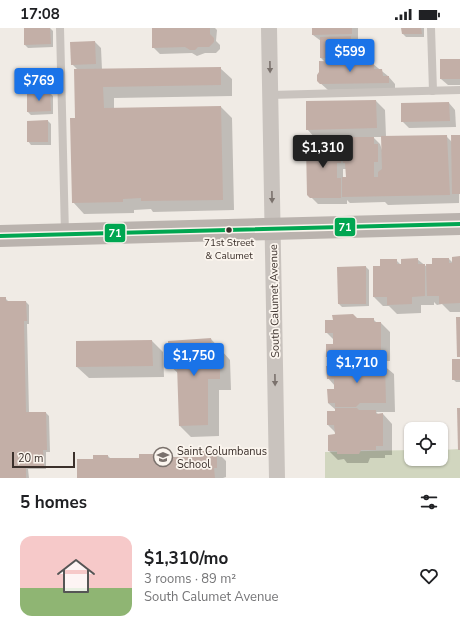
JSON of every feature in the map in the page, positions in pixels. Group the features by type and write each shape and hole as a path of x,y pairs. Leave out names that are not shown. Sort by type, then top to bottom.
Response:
{"main road":[{"path":"0,236 460,224"}],"street":[{"name":"South Calumet Avenue","path":"269,28 277,478"}],"lane":[{"path":"60,28 66,235"},
{"path":"431,28 433,90"},
{"path":"270,95 460,90"}],"green space":[{"path":"460,449 460,478 325,478 325,452 404,450 404,466 448,466 448,450"}],"building":[{"path":"24,28 50,28 51,44 24,45"},
{"path":"152,28 210,28 210,34 214,38 214,42 209,47 198,47 195,50 190,50 185,47 152,48"},
{"path":"312,28 352,28 352,34 312,35"},
{"path":"401,28 421,28 422,34 402,34"},
{"path":"351,36 351,40 360,40 360,55 351,55 351,58 320,58 320,37"},
{"path":"95,41 96,64 71,65 70,42"},
{"path":"440,59 460,59 460,79 440,79"},
{"path":"319,61 374,63 374,69 382,69 383,76 389,76 389,83 320,84 317,81"},
{"path":"221,67 221,85 103,87 104,108 221,106 223,200 141,201 141,198 123,199 123,202 72,203 70,118 75,118 74,69"},
{"path":"48,69 49,88 29,89 28,70"},
{"path":"27,92 50,92 51,111 27,112"},
{"path":"376,100 377,128 306,130 306,101"},
{"path":"449,102 450,121 401,122 401,103"},
{"path":"48,120 48,142 27,142 27,121"},
{"path":"447,135 450,195 342,197 342,177 346,177 345,163 343,163 342,145 346,145 346,137 374,137 374,144 378,144 378,162 374,162 374,177 378,177 378,172 382,169 381,136"},
{"path":"451,135 460,135 460,194 452,194"},
{"path":"336,138 336,145 340,145 341,163 337,163 337,178 341,178 341,198 310,198 307,195 306,146 310,146 310,139"},
{"path":"460,256 460,303 439,304 439,296 427,296 426,264 432,264 432,258 449,258 449,263 452,263 452,257"},
{"path":"418,258 418,264 425,264 425,296 412,297 412,304 387,305 387,297 373,297 373,266 380,266 380,259 397,259 397,264 401,264 401,259"},
{"path":"366,266 366,304 338,304 337,267"},
{"path":"0,297 6,297 6,301 26,301 27,321 24,321 26,412 46,412 47,450 43,450 44,466 26,466 26,478 0,478"},
{"path":"353,314 357,318 374,318 374,322 381,322 381,352 375,352 375,357 359,357 354,361 333,361 333,357 326,357 326,344 333,344 333,333 325,333 325,320 333,320 332,315"},
{"path":"456,317 460,317 460,357 457,357"},
{"path":"211,338 212,347 220,347 220,379 208,379 208,425 179,426 177,365 168,365 168,341"},
{"path":"152,340 153,366 76,367 76,341"},
{"path":"452,359 460,359 460,380 452,380"},
{"path":"334,362 385,364 386,403 360,403 356,407 335,407 335,403 328,403 327,389 334,389 334,379 327,379 326,366 334,366"},
{"path":"335,408 357,408 359,410 376,410 376,414 383,413 383,446 376,446 376,450 361,450 359,454 337,454 337,451 328,451 328,435 335,434 334,425 327,425 327,411 335,411"},
{"path":"457,408 460,408 460,450 458,450"},
{"path":"200,451 217,451 217,468 214,468 215,478 77,478 77,459 93,459 93,455 108,455 108,458 139,458 139,454 169,454 170,457 201,457"}],"transit line":[{"name":"71","path":"0,236 460,224"}],"place":[{"name":"71st Street & Calumet","path":"229,230"},
{"name":"Saint Columbanus School","path":"163,457"}]}
